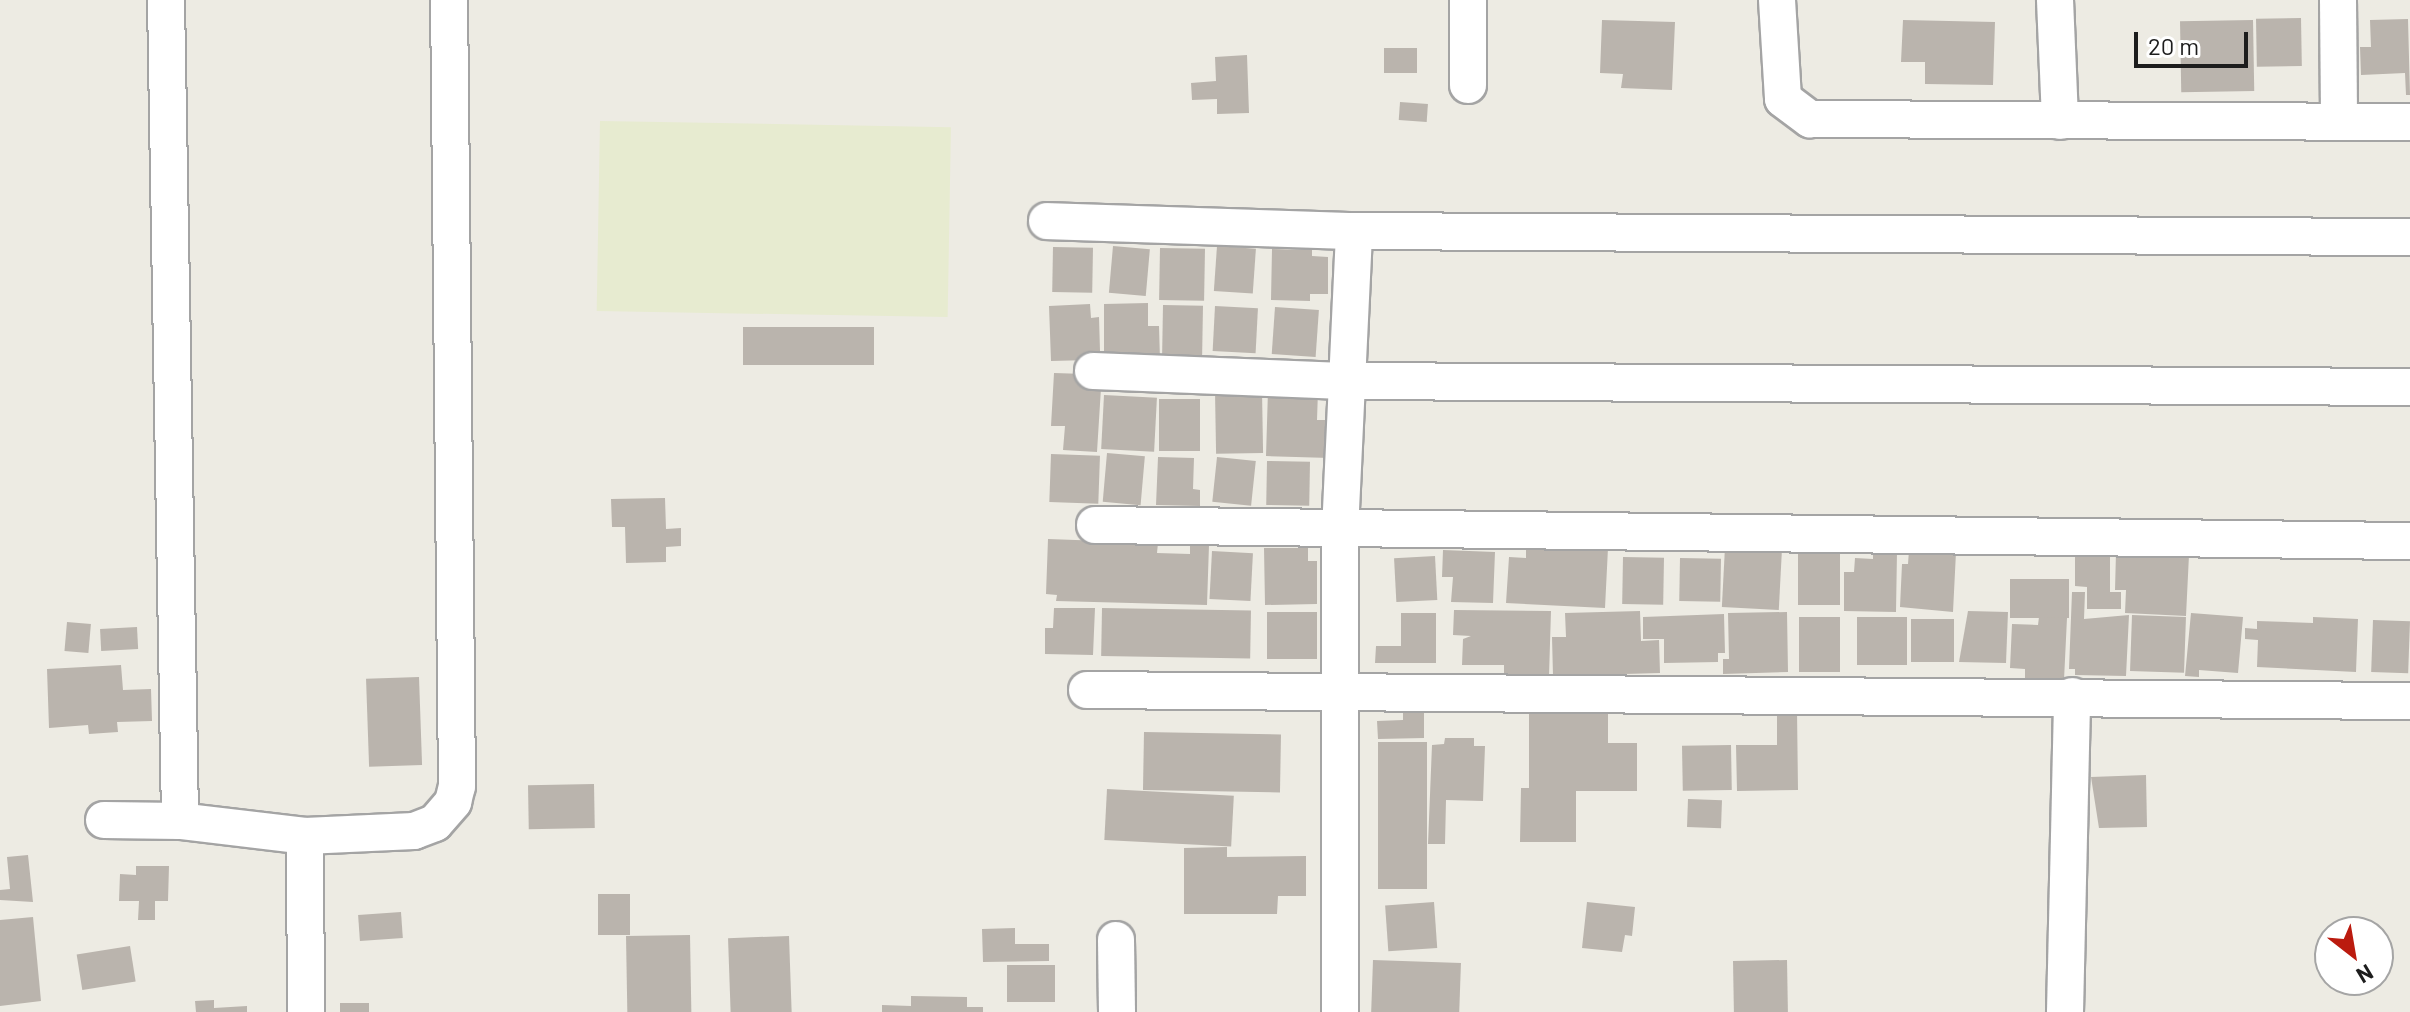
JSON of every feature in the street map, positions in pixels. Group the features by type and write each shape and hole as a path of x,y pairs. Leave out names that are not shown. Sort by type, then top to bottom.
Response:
{"street":[{"path":"166,0 180,821"},
{"path":"104,820 180,821 305,836 414,831 444,815 457,786 449,0"},
{"path":"1468,0 1468,85"},
{"path":"1777,0 1783,99 1796,114 1810,119 2410,122"},
{"path":"2055,0 2060,121"},
{"path":"2338,0 2339,120"},
{"path":"1047,221 1354,231 2410,237"},
{"path":"1340,1012 1337,692 1344,381 1354,231"},
{"path":"1093,371 1344,381 2410,387"},
{"path":"1095,525 1340,531 2410,541"},
{"path":"1087,690 2410,701"},
{"path":"2065,1012 2072,696"},
{"path":"305,836 306,1012"},
{"path":"1116,940 1117,1012"}],"green space":[{"path":"600,121 951,127 948,317 597,311"}],"building":[{"path":"2301,18 2302,66 2257,67 2256,19"},
{"path":"2408,19 2410,95 2406,95 2405,73 2361,75 2360,47 2371,47 2370,20"},
{"path":"1602,20 1675,22 1672,90 1621,88 1623,74 1600,73"},
{"path":"1903,20 1995,22 1993,85 1925,84 1925,62 1901,62"},
{"path":"2253,20 2254,91 2181,92 2180,21"},
{"path":"1384,48 1417,48 1417,73 1384,73"},
{"path":"1247,55 1249,113 1217,114 1217,99 1192,100 1191,83 1216,81 1215,57"},
{"path":"1400,102 1428,104 1427,122 1399,120"},
{"path":"1113,246 1150,249 1146,296 1109,293"},
{"path":"1217,246 1256,249 1253,294 1214,291"},
{"path":"1053,247 1093,248 1092,293 1052,292"},
{"path":"1160,248 1205,249 1204,301 1159,300"},
{"path":"1272,249 1312,250 1312,256 1328,257 1328,294 1310,294 1310,301 1271,300"},
{"path":"1148,303 1148,326 1159,326 1160,360 1104,361 1104,304"},
{"path":"1090,304 1091,318 1099,317 1100,351 1089,352 1089,360 1051,361 1049,306"},
{"path":"1163,305 1203,306 1202,361 1162,360"},
{"path":"1215,306 1258,308 1256,353 1213,351"},
{"path":"1275,307 1319,310 1316,357 1272,354"},
{"path":"743,327 874,327 874,365 743,365"},
{"path":"1054,373 1085,374 1084,387 1101,388 1097,452 1063,450 1065,426 1051,426"},
{"path":"1268,390 1318,391 1317,420 1331,420 1330,458 1266,456"},
{"path":"1262,391 1263,453 1216,454 1215,392"},
{"path":"1104,395 1157,398 1154,452 1101,449"},
{"path":"1159,399 1200,399 1200,451 1159,451"},
{"path":"1107,453 1145,456 1141,505 1103,502"},
{"path":"1051,454 1100,456 1098,504 1049,502"},
{"path":"1158,457 1194,458 1193,489 1200,490 1200,506 1156,505"},
{"path":"1217,457 1256,461 1251,506 1212,502"},
{"path":"1267,461 1310,462 1309,506 1266,505"},
{"path":"665,498 666,529 681,528 681,546 666,547 666,562 626,563 625,527 612,527 611,499"},
{"path":"1048,539 1158,543 1157,553 1190,554 1190,544 1209,545 1207,605 1056,601 1057,595 1046,594"},
{"path":"1526,547 1608,548 1605,608 1506,603 1509,557 1526,558"},
{"path":"1725,547 1782,550 1779,610 1722,607"},
{"path":"1264,548 1308,548 1308,561 1317,561 1317,604 1265,605"},
{"path":"1443,550 1495,552 1493,603 1451,602 1453,577 1442,577"},
{"path":"1909,550 1956,552 1953,612 1900,607 1902,564 1908,564"},
{"path":"1212,551 1253,553 1250,601 1209,599"},
{"path":"1798,551 1840,551 1840,605 1798,605"},
{"path":"1873,552 1897,552 1896,612 1844,611 1844,572 1854,572 1855,558 1873,559"},
{"path":"2116,552 2189,555 2186,616 2125,613 2126,590 2115,590"},
{"path":"1435,556 1437,600 1396,602 1394,558"},
{"path":"2110,556 2110,592 2121,592 2121,609 2087,609 2087,587 2075,586 2075,557"},
{"path":"1623,557 1664,558 1663,605 1622,604"},
{"path":"1680,558 1721,559 1720,602 1679,601"},
{"path":"2010,579 2069,579 2069,618 2010,618"},
{"path":"2072,592 2085,592 2084,619 2129,615 2126,676 2075,675 2075,669 2069,669"},
{"path":"1054,608 1095,608 1093,655 1045,654 1045,628 1053,628"},
{"path":"1102,608 1251,611 1250,659 1101,656"},
{"path":"1454,610 1551,611 1549,676 1504,675 1504,665 1462,665 1463,639 1471,636 1453,635"},
{"path":"1640,611 1641,641 1659,640 1660,673 1553,676 1552,637 1566,637 1565,613"},
{"path":"1968,611 2008,612 2006,663 1959,662"},
{"path":"1267,612 1317,612 1317,659 1267,659"},
{"path":"1787,612 1788,672 1723,674 1723,659 1729,659 1728,613"},
{"path":"1401,613 1436,613 1436,663 1375,663 1376,646 1401,646"},
{"path":"2191,613 2243,617 2238,673 2199,670 2199,677 2185,676"},
{"path":"1724,614 1725,653 1718,653 1718,662 1664,663 1664,639 1643,639 1643,617"},
{"path":"2132,615 2186,617 2184,673 2130,671"},
{"path":"1799,617 1840,617 1840,672 1799,672"},
{"path":"1857,617 1907,617 1907,665 1857,665"},
{"path":"2039,617 2067,618 2064,680 2025,678 2025,669 2010,668 2012,624 2038,625"},
{"path":"2313,617 2358,619 2356,672 2257,667 2258,640 2245,639 2245,628 2257,629 2257,621 2313,623"},
{"path":"1911,619 1954,619 1954,662 1911,662"},
{"path":"2373,620 2410,621 2408,673 2371,672"},
{"path":"67,622 91,624 88,653 64,651"},
{"path":"137,627 138,649 101,651 100,629"},
{"path":"121,665 123,690 151,689 152,721 117,722 118,732 89,734 88,725 49,728 47,669"},
{"path":"419,677 422,765 369,767 366,679"},
{"path":"1403,706 1424,706 1424,738 1378,739 1377,721 1403,720"},
{"path":"1777,710 1797,710 1798,790 1737,791 1736,745 1777,745"},
{"path":"1529,711 1608,711 1608,743 1637,743 1637,791 1576,791 1576,842 1520,842 1521,788 1529,788"},
{"path":"1144,732 1281,734 1280,792 1143,790"},
{"path":"1445,738 1474,738 1474,746 1485,746 1483,801 1446,800 1445,844 1428,844 1432,745 1444,744"},
{"path":"1378,742 1427,742 1427,889 1378,889"},
{"path":"1731,745 1732,790 1683,791 1682,746"},
{"path":"2146,775 2147,827 2099,828 2091,777"},
{"path":"594,784 595,828 529,829 528,785"},
{"path":"1107,789 1234,796 1231,847 1104,840"},
{"path":"1688,799 1722,800 1721,828 1687,827"},
{"path":"1227,847 1227,857 1306,856 1306,896 1278,896 1277,914 1184,914 1184,848"},
{"path":"28,855 33,902 0,900 0,890 10,889 7,857"},
{"path":"136,866 169,866 168,901 155,901 155,920 138,920 139,901 119,901 120,874 136,875"},
{"path":"598,894 630,894 630,935 598,935"},
{"path":"1434,902 1437,948 1388,951 1385,905"},
{"path":"1587,902 1635,907 1632,936 1625,935 1622,952 1582,948"},
{"path":"401,912 403,938 360,941 358,915"},
{"path":"33,917 41,1001 0,1006 0,920"},
{"path":"1015,928 1015,944 1049,944 1049,961 983,962 982,929"},
{"path":"690,935 691,1012 627,1012 626,936"},
{"path":"789,936 792,1012 731,1012 728,938"},
{"path":"130,946 136,982 82,990 77,954"},
{"path":"1373,960 1461,963 1459,1012 1371,1012"},
{"path":"1787,960 1788,1012 1734,1012 1733,961"},
{"path":"1007,965 1055,965 1055,1002 1007,1002"},
{"path":"911,996 967,997 967,1007 983,1007 983,1012 882,1012 882,1005 911,1006"},
{"path":"214,1000 214,1008 247,1006 247,1012 196,1012 195,1001"},
{"path":"340,1003 369,1003 369,1012 340,1012"}]}
